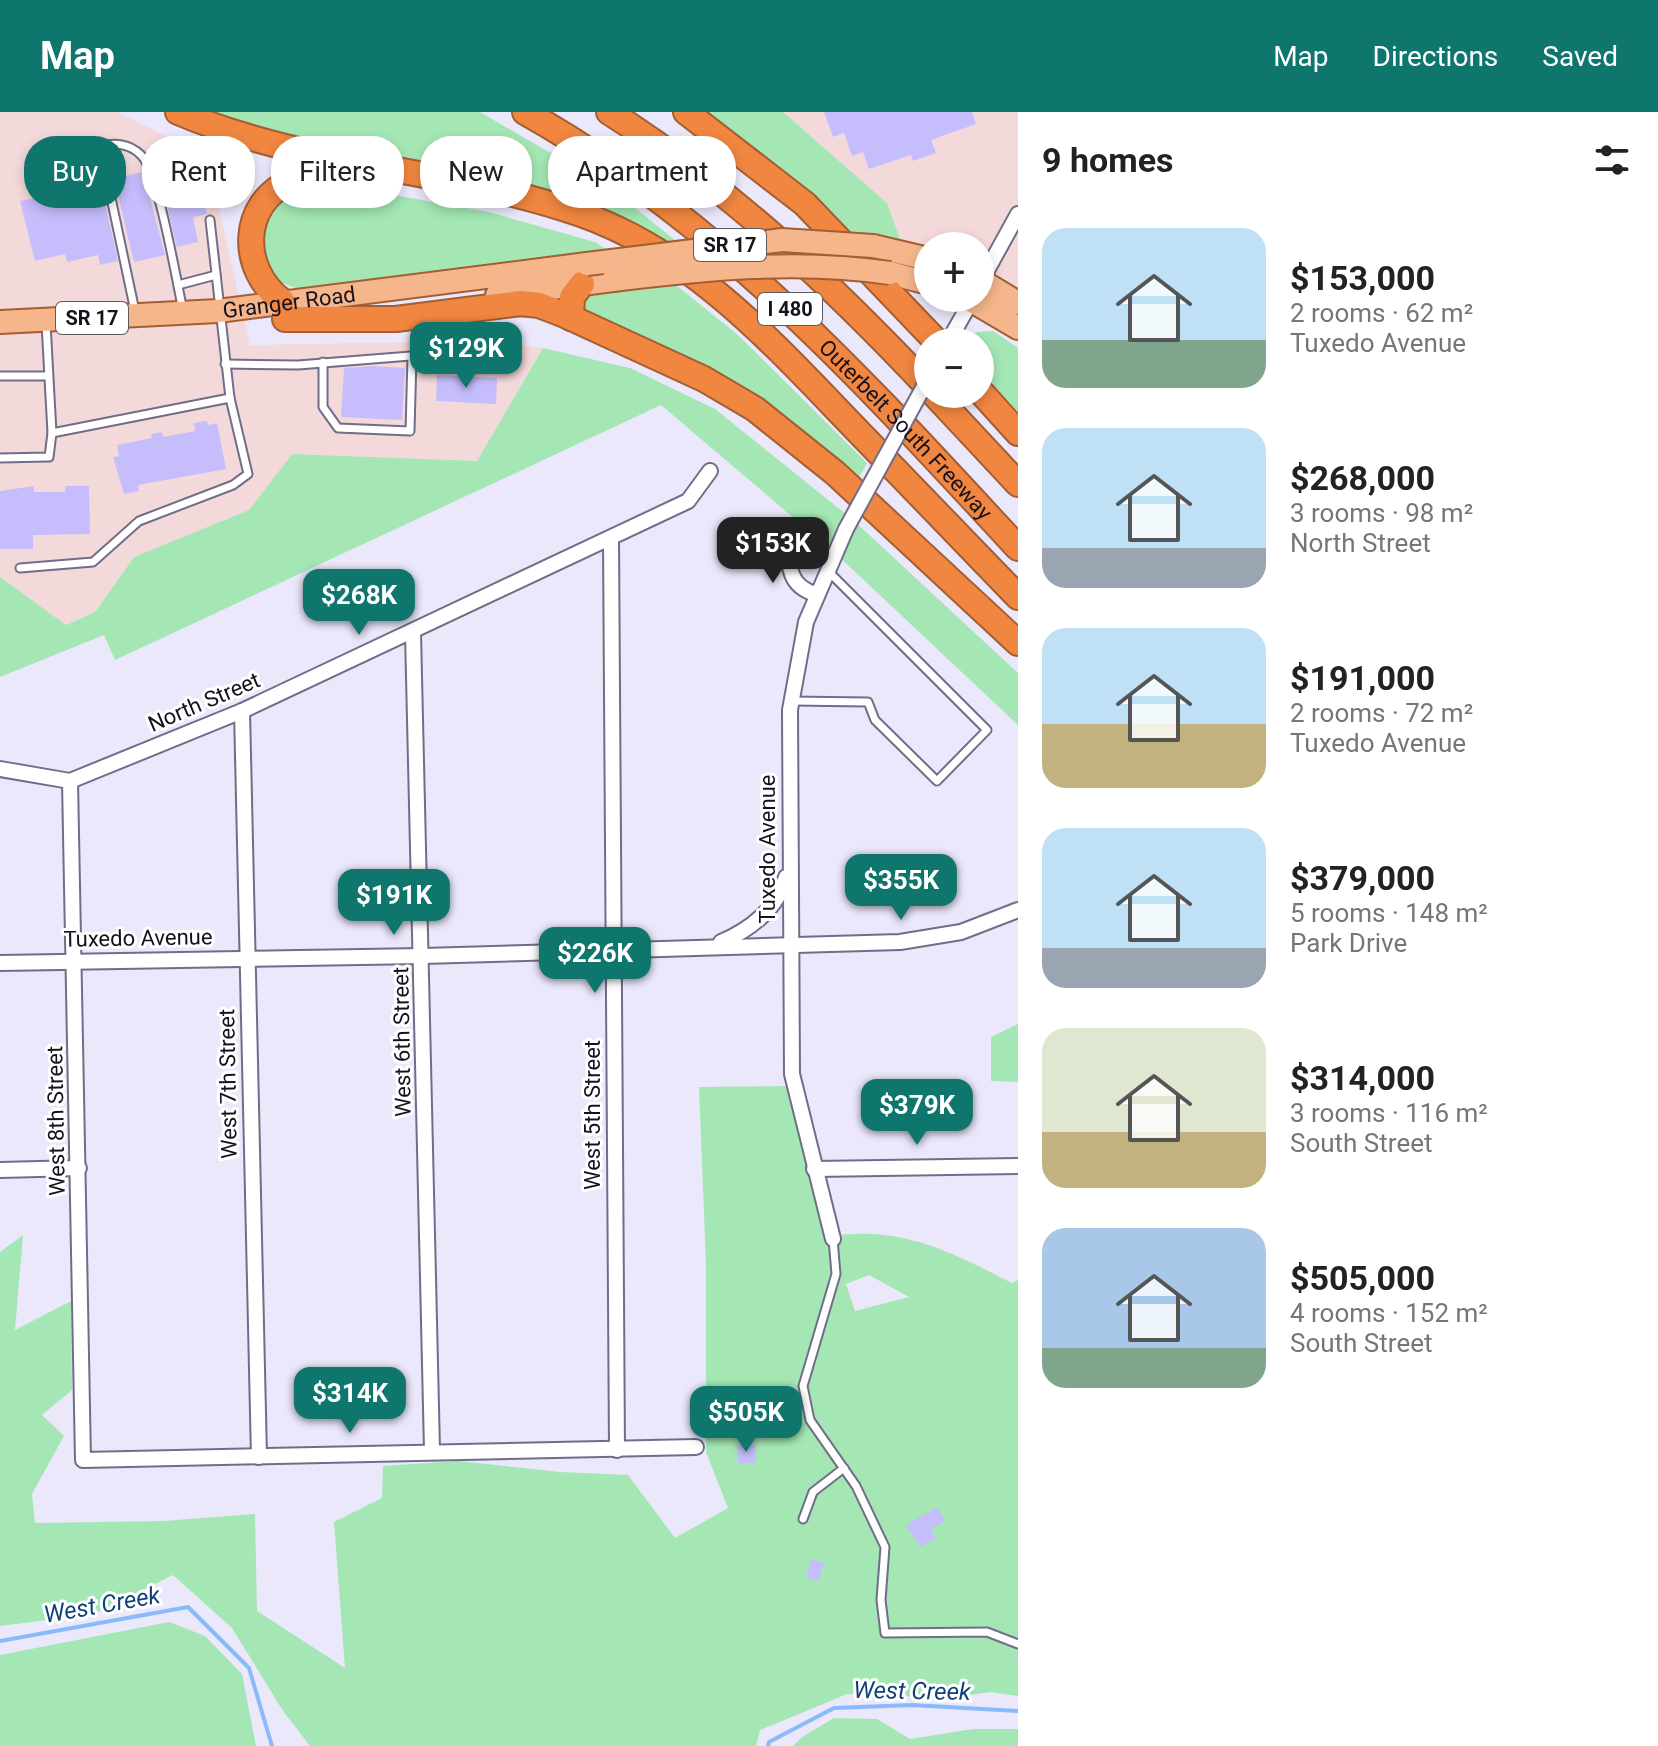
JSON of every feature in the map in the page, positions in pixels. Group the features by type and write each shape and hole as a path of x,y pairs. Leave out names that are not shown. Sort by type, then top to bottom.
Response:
{"highway":[{"path":"178,112 236,135 272,145 420,175"},
{"name":"Outerbelt South Freeway","path":"525,112 601,158 732,256 863,382 1018,548"},
{"name":"Outerbelt South Freeway","path":"609,112 702,177 792,250 914,373"},
{"path":"686,112 805,204 936,328"},
{"path":"420,188 342,175 294,180 268,196 260,206 251,234 260,280 283,310 396,319 521,303 539,305 704,379 755,409 835,473 1018,643"},
{"path":"532,201 607,224 653,247 699,279 760,331 1018,597"},
{"path":"571,318 572,297 585,274"},
{"path":"994,406 1018,433"},
{"name":"Outerbelt South Freeway","path":"947,408 1018,484"}],"main road":[{"name":"Granger Road","path":"218,311 283,310 585,274 782,240 873,246 914,256"},
{"name":"Granger Road","path":"585,274 613,280 752,264 815,265 890,273 914,279"},
{"path":"994,296 1018,303"},
{"path":"994,306 1018,328"},
{"name":"SR 17","path":"0,322 218,311"}],"street":[{"path":"994,257 1018,214"},
{"name":"Tuxedo Avenue","path":"0,963 423,956 789,944 791,701 798,648 815,594 846,529 914,405"},
{"name":"North Street","path":"70,781 242,711 611,539 688,501 710,471"},
{"name":"West 5th Street","path":"611,539 617,1450"},
{"path":"789,539 790,576 797,585 815,594"},
{"name":"West 6th Street","path":"413,633 423,956 432,1450"},
{"name":"West 7th Street","path":"242,711 259,1457"},
{"path":"0,769 70,781"},
{"name":"West 8th Street","path":"70,781 83,1460 259,1457"},
{"path":"703,946 743,933 759,920 785,883 789,861"},
{"path":"833,1239 792,1074 789,944 934,938 992,922 1018,910"},
{"path":"814,1169 1018,1166"},
{"path":"0,1170 79,1168"},
{"path":"259,1457 432,1450 696,1447"}],"lane":[{"path":"136,316 100,146 115,143 129,147 149,165 183,313"},
{"path":"20,568 93,562 139,521 233,485 248,474 230,398 210,220"},
{"path":"178,285 216,275"},
{"path":"0,458 49,457 52,433 46,320"},
{"path":"225,364 298,365 423,355 482,363"},
{"path":"323,362 323,407 338,428 410,431 412,357"},
{"path":"0,376 48,376"},
{"path":"52,433 230,398"},
{"path":"791,701 868,702 875,720 937,781 987,730 827,570"},
{"path":"833,1239 836,1274 803,1386 810,1420 844,1468 885,1547 881,1600 885,1633 987,1632 1018,1644"},
{"path":"803,1519 813,1492 844,1468"}],"shaded area":[{"path":"0,112 118,112 165,136 142,136 142,208 219,208 250,345 464,341 543,348 477,461 292,454 249,510 134,557 95,612 65,625 0,577"},
{"path":"783,112 1018,112 1018,303 994,288 994,232 914,232 914,255 905,253 887,203"}],"green space":[{"path":"211,112 480,112 521,136 420,136 420,162 404,159 404,136 294,136"},
{"path":"686,112 783,112 887,203 905,253 855,243 736,151 736,136 717,136"},
{"path":"532,142 548,152 548,197 533,191"},
{"path":"404,197 420,200 420,208 467,208 489,212 595,242 607,250 298,289 280,282 264,265 263,220 275,208 404,208"},
{"path":"576,208 635,208 676,241 657,244"},
{"path":"676,285 738,335 867,463 857,481 815,442 706,365 642,338 541,318 449,318 449,312"},
{"path":"994,332 1018,348 1018,412 994,385"},
{"path":"543,348 630,368 715,409 852,519 1018,673 1018,725 835,553 661,405 115,660 104,635 0,677 0,577 66,625 95,612 134,557 249,510 292,454 477,461"},
{"path":"1018,1024 1018,1082 991,1081 991,1037"},
{"path":"787,1086 832,1236 857,1234 904,1238 947,1252 1012,1283 1018,1280 1018,1696 990,1692 950,1698 847,1694 760,1730 756,1746 310,1746 283,1711 232,1628 173,1575 94,1614 0,1626 0,1252 23,1235 15,1330 71,1301 72,1390 42,1415 64,1436 32,1494 35,1523 164,1521 255,1514 257,1611 345,1668 334,1522 382,1498 383,1466 458,1461 560,1472 628,1475 675,1538 728,1508 706,1452 706,1264 699,1087","holes":["869,1275 909,1297 855,1311 846,1284"]},
{"path":"169,1622 205,1636 242,1674 256,1746 0,1746 0,1655"},
{"path":"834,1718 877,1719 910,1739 973,1729 1018,1729 1018,1746 793,1746"}],"building":[{"path":"824,112 972,112 976,124 931,140 936,153 913,161 911,155 869,169 863,152 852,156 844,133 833,137"},
{"path":"142,172 142,208 153,208 165,255 134,262 121,208 126,208 126,176"},
{"path":"24,200 24,208 106,208 118,261 100,265 98,255 67,262 65,254 35,261 20,201"},
{"path":"167,208 206,208 207,214 193,217 198,242 177,247"},
{"path":"344,368 405,368 402,420 341,417"},
{"path":"437,375 497,378 496,404 436,401"},
{"path":"207,421 208,425 217,423 226,469 138,485 139,491 124,494 113,457 119,456 117,445 152,438 151,434 162,432 163,437 195,431 194,423"},
{"path":"34,486 34,492 65,492 65,486 89,486 90,534 33,535 33,549 0,549 0,491"},
{"path":"755,1444 756,1463 738,1464 737,1445"},
{"path":"937,1507 945,1521 931,1529 936,1538 920,1547 906,1525"},
{"path":"812,1559 824,1563 818,1581 806,1577"}],"waterway":[{"name":"West Creek","path":"0,1641 188,1607 249,1668 272,1746"},
{"name":"West Creek","path":"768,1746 769,1742 834,1708 912,1705 1018,1711"}]}
